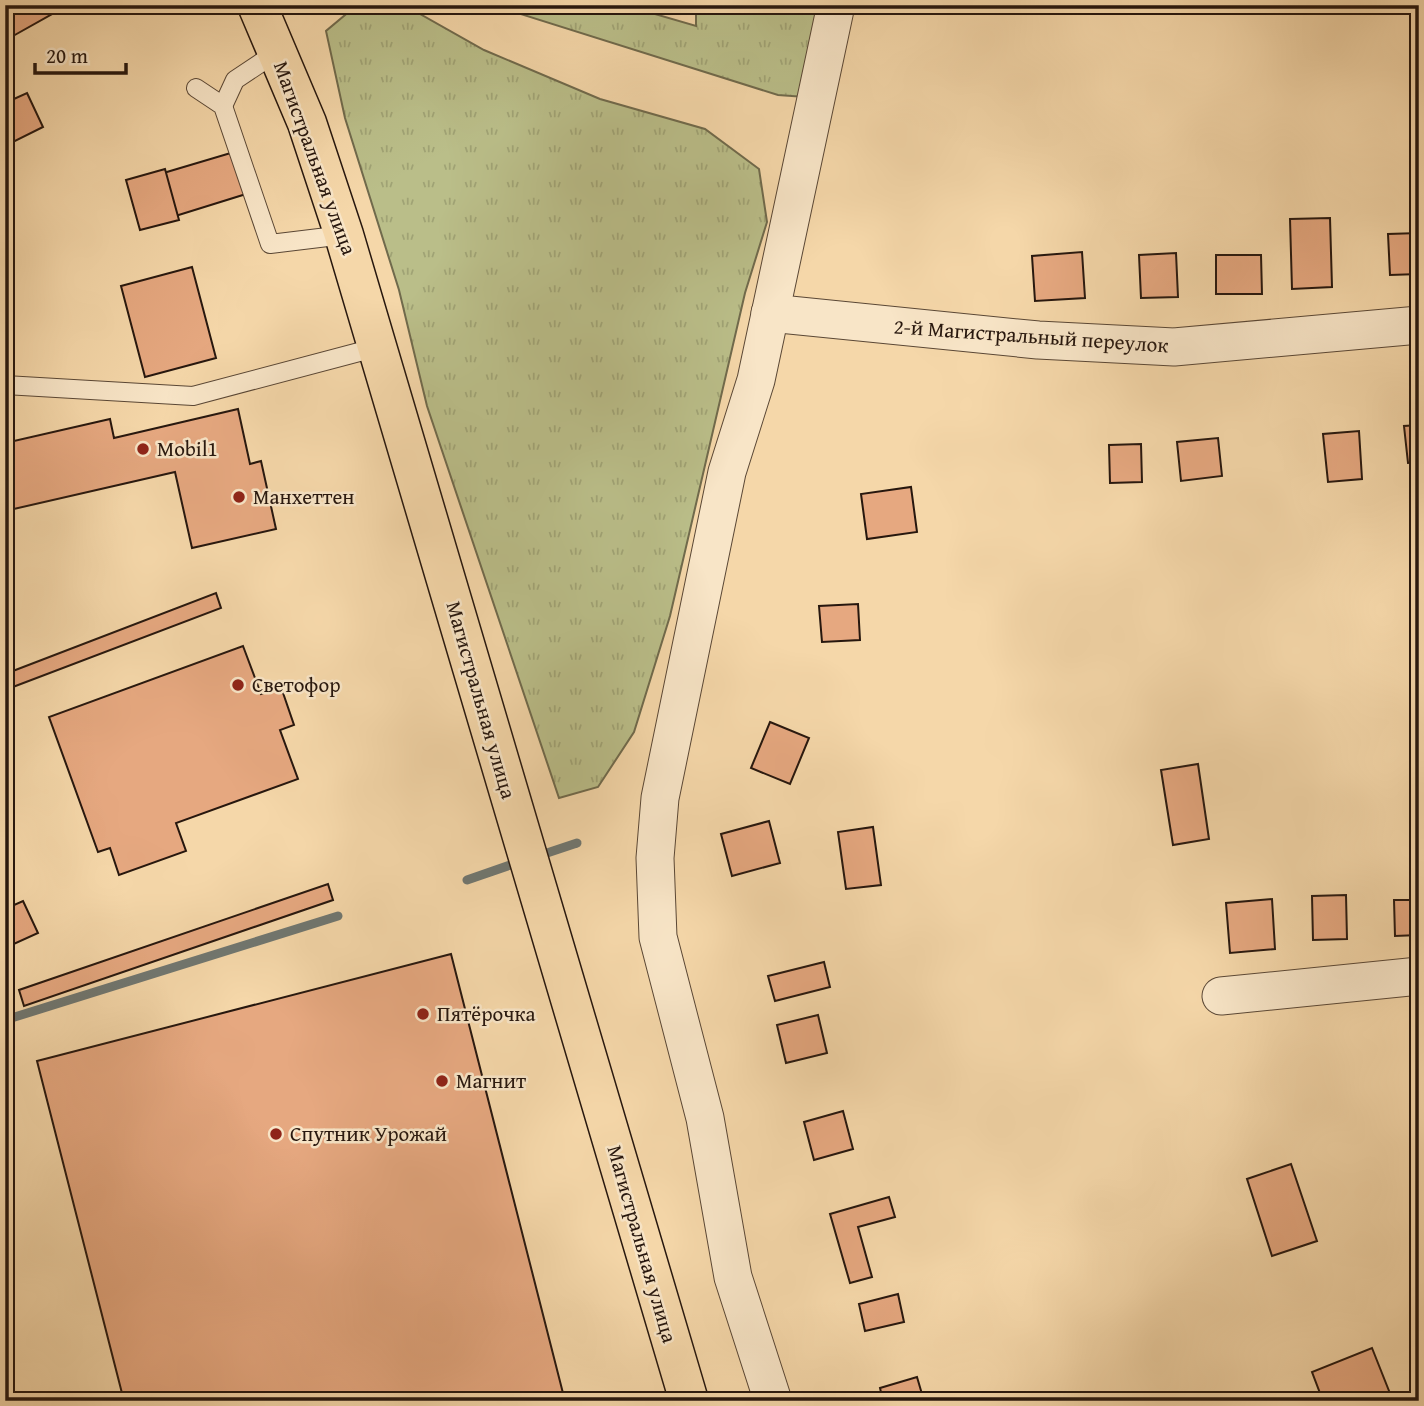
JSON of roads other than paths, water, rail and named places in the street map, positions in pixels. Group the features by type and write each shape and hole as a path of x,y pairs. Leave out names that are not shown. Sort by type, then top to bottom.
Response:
{"main road":[{"name":"Магистральная улица","path":"257,5 307,123 344,235 689,1401"}],"street":[{"path":"773,1401 733,1277 705,1118 658,937 655,858 660,798 727,472 756,380 836,5"},
{"name":"2-й Магистральный переулок","path":"770,313 1038,340 1174,347 1419,325"},
{"path":"1221,996 1419,976"}],"lane":[{"path":"223,106 235,80 277,52"},
{"path":"196,88 223,106 270,244 344,235"},
{"path":"5,385 193,396 378,347"}],"waterway":[{"path":"535,857 577,843"},
{"path":"467,880 519,862"},
{"path":"5,1020 338,916"}],"place":[{"name":"Mobil1","path":"143,449"},
{"name":"Манхеттен","path":"239,497"},
{"name":"Светофор","path":"238,685"},
{"name":"Пятёрочка","path":"423,1014"},
{"name":"Магнит","path":"442,1081"},
{"name":"Спутник Урожай","path":"276,1134"}]}
